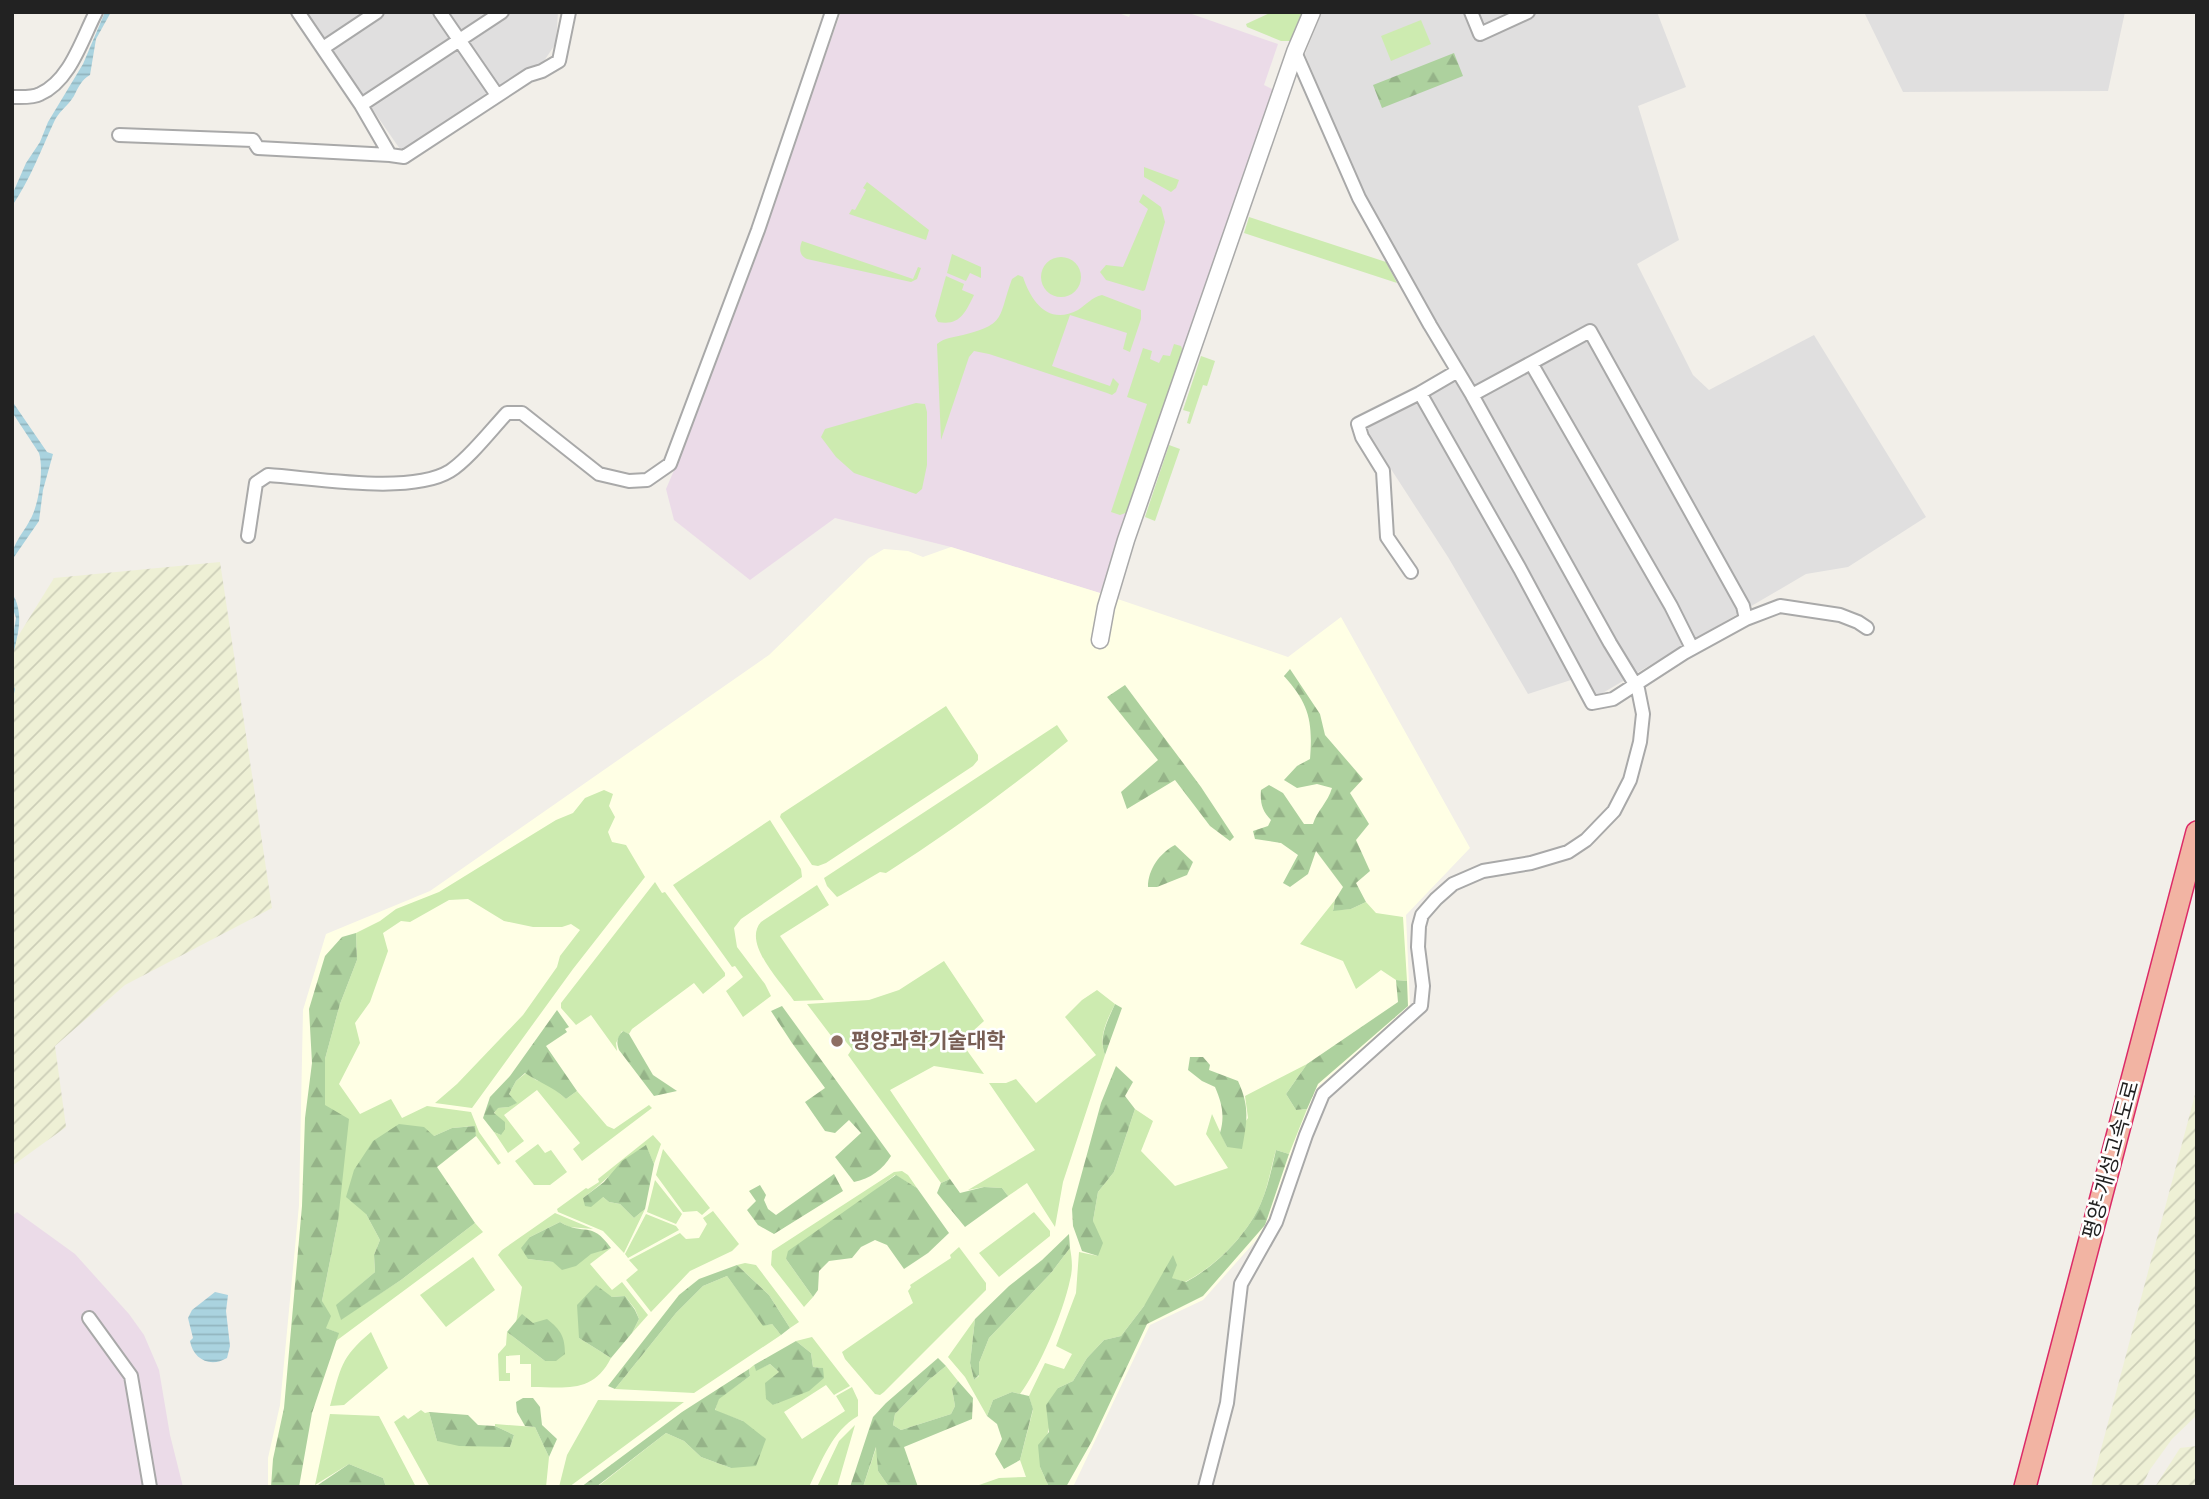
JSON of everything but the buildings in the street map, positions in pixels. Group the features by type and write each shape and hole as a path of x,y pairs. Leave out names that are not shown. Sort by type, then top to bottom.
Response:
{"highway":[{"name":"평양-개성고속도로","path":"2025,1487 2197,832"},
{"name":"평양-개성고속도로","path":"2038,1487 2197,890"}],"street":[{"path":"12,97 39,95 55,85 67,69 96,12"},
{"path":"298,12 361,105 390,155"},
{"path":"323,48 377,12"},
{"path":"440,12 497,95"},
{"path":"361,105 502,12"},
{"path":"119,135 253,140 258,148 404,157 529,75 559,61 569,12"},
{"path":"248,536 256,483 268,475 389,484 438,478 453,470 507,413 522,413 599,474 629,481 647,480 670,464 758,230 832,12"},
{"path":"1100,640 1126,540 1312,12"},
{"path":"1471,12 1480,34 1528,12"},
{"path":"1205,1487 1227,1403 1241,1284 1276,1222 1323,1094 1421,1006 1423,986 1418,947 1422,915 1453,884 1483,871 1531,863 1568,852 1586,840 1614,811 1630,780 1640,743 1643,714 1635,685 1359,198 1296,52"},
{"path":"1472,395 1590,331 1742,606 1746,619"},
{"path":"1531,363 1671,606 1692,649"},
{"path":"1411,572 1387,537 1382,471 1362,437 1358,424 1456,372"},
{"path":"1420,393 1592,703 1613,699 1692,649 1746,619 1780,606 1840,615 1867,628"},
{"path":"89,1318 131,1376 150,1487"}],"shaded area":[{"path":"305,12 558,12 556,43 544,61 402,152"},
{"path":"841,12 1116,12 1129,17 1131,12 1186,12 1278,44 1264,85 1276,91 1100,593 951,547 835,518 750,580 674,520 666,489"},
{"path":"1322,12 1657,12 1686,87 1638,106 1679,240 1637,264 1693,375 1709,390 1814,335 1926,517 1848,567 1806,574 1594,698 1577,678 1528,694 1448,557 1365,429 1452,380 1457,358 1350,163 1305,54"},
{"path":"1864,12 2125,12 2108,91 1903,92"},
{"name":"평양과학기술대학","path":"951,547 1100,593 1288,657 1341,617 1470,848 1406,915 1410,1007 1319,1086 1267,1228 1203,1300 1150,1325 1073,1487 268,1487 268,1458 280,1405 299,1205 303,1010 326,934 430,891 769,655 869,558 884,549 908,551 923,557"},
{"path":"220,562 272,908 125,985 55,1046 66,1127 12,1166 12,646 54,578"},
{"path":"2197,1087 2197,1415 2172,1439 2149,1471 2142,1487 2091,1487"},
{"path":"17,1212 75,1254 129,1314 144,1335 159,1370 170,1435 183,1487 12,1487 12,1216"},
{"path":"2197,1446 2197,1487 2155,1487 2180,1448"}],"green space":[{"path":"1272,12 1302,12 1292,41 1281,41 1247,27 1246,24"},
{"path":"1421,20 1431,44 1391,61 1381,36"},
{"path":"1454,53 1463,76 1382,108 1373,85"},
{"path":"1144,167 1179,180 1176,188 1171,192 1144,177"},
{"path":"867,182 929,230 926,240 849,214 852,209 855,210 866,190 863,188"},
{"path":"1143,194 1161,207 1165,222 1143,291 1106,280 1100,272 1106,265 1123,267 1148,209 1139,202"},
{"path":"1249,217 1386,262 1397,283 1244,233"},
{"path":"802,241 913,279 918,267 921,268 917,279 911,282 807,259 800,252"},
{"path":"952,254 981,267 981,278 970,273 966,281 947,273"},
{"path":"1061,257 1075,263 1081,277 1075,291 1061,297 1047,291 1041,277 1047,263"},
{"path":"1018,275 1023,277 1036,302 1050,313 1067,314 1102,295 1141,310 1141,319 1130,352 1123,349 1127,333 1070,315 1052,366 1110,386 1113,378 1119,384 1116,392 1112,395 974,351 969,357 941,440 937,344 977,331 994,322 1002,311 1012,279"},
{"path":"946,276 964,284 962,290 974,295 961,317 945,323 938,322 935,316"},
{"path":"1174,344 1181,346 1183,351 1131,511 1120,515 1111,512 1147,404 1127,397 1143,348 1152,351 1150,359 1159,363 1163,355 1170,356"},
{"path":"1201,356 1215,361 1207,386 1203,385 1190,424 1187,423 1190,412 1183,410"},
{"path":"916,403 925,404 927,412 927,465 922,489 916,494 854,473 836,457 821,437 825,429"},
{"path":"1169,445 1180,449 1155,521 1145,517"},
{"path":"1290,669 1320,714 1325,735 1363,779 1350,793 1369,824 1356,840 1370,871 1356,883 1366,902 1351,909 1333,911 1335,900 1343,887 1316,851 1308,874 1290,887 1283,883 1298,855 1281,843 1255,839 1253,831 1268,826 1271,820 1262,806 1261,790 1269,785 1283,793 1304,824 1313,824 1332,788 1317,784 1297,788 1284,780 1297,766 1310,759 1311,746 1308,714 1299,695 1284,676"},
{"path":"1125,685 1201,787 1234,837 1230,841 1210,826 1175,780 1127,809 1121,792 1158,760 1107,697"},
{"path":"946,706 978,755 973,766 826,863 812,865 780,817 781,814"},
{"path":"1057,725 1068,741 956,826 886,873 880,872 837,897 827,886 824,878"},
{"path":"604,790 613,794 609,806 615,817 608,832 612,842 626,845 645,877 573,969 472,1108 435,1103 457,1084 523,1015 557,967 560,956 580,930 571,924 562,927 533,927 504,921 468,899 449,900 410,922 401,921 383,933 388,951 370,1002 355,1023 360,1043 339,1084 360,1114 391,1099 402,1118 427,1106 471,1112 479,1132 501,1163 498,1165 476,1136 474,1126 452,1128 434,1136 366,1214 380,1240 374,1255 375,1272 337,1305 341,1319 401,1280 475,1223 483,1232 336,1341 338,1333 326,1328 322,1301 338,1221 325,1106 325,1059 340,1004 357,960 356,933 396,909 439,892 556,820 573,813 585,798"},
{"path":"770,820 801,869 802,877 741,919 734,928 737,947 771,996 743,1017 726,991 743,977 735,966 732,967 673,885"},
{"path":"1175,845 1193,862 1187,875 1157,887 1148,887 1156,862 1164,852"},
{"path":"655,882 725,976 703,994 694,983 629,1034 622,1031 616,1043 617,1051 591,1015 576,1025 561,1008 561,1003"},
{"path":"817,885 829,905 780,936 824,1000 794,1001 765,962 756,941 756,931 761,922"},
{"path":"1335,900 1333,910 1351,909 1366,902 1376,913 1403,917 1407,981 1396,980 1381,970 1356,989 1343,961 1300,944"},
{"path":"356,933 357,960 340,1004 325,1059 325,1105 349,1119 338,1221 322,1301 331,1316 326,1328 339,1333 312,1413 299,1487 271,1487 273,1459 284,1408 302,1206 305,1118 312,1063 309,1009 325,956 342,937"},
{"path":"944,961 984,1021 961,1042 984,1074 934,1066 890,1090 950,1179 941,1183 848,1055 852,1049 841,1036 832,1037 807,1004 869,1000 899,990"},
{"path":"1396,980 1407,981 1408,1006 1318,1084 1307,1109 1296,1110 1286,1094 1307,1064 1398,1002"},
{"path":"1097,990 1115,1004 1106,1022 1102,1042 1105,1055 1063,1182 1055,1227 1027,1183 1008,1196 1002,1188 968,1190 1035,1150 989,1083 1006,1083 1016,1079 1036,1103 1096,1055 1065,1017"},
{"path":"1115,1004 1122,1008 1105,1055 1103,1035"},
{"path":"782,1006 891,1156 871,1176 854,1182 835,1157 861,1133 849,1120 835,1133 825,1131 805,1102 825,1088 771,1011"},
{"path":"557,1010 569,1027 565,1029 567,1032 546,1046 577,1091 566,1099 525,1073 516,1081 509,1094 517,1103 498,1108 494,1113 505,1122 505,1129 501,1135 494,1132 483,1118 490,1097 510,1076"},
{"path":"623,1031 629,1034 653,1075 677,1091 654,1096 619,1050 619,1035"},
{"path":"1190,1057 1203,1057 1210,1065 1209,1070 1238,1081 1246,1114 1242,1149 1227,1147 1220,1133 1221,1104 1215,1087 1188,1070"},
{"path":"1307,1064 1286,1094 1296,1110 1307,1109 1289,1154 1276,1150 1268,1184 1248,1227 1219,1258 1197,1275 1185,1282 1171,1278 1144,1306 1121,1336 1104,1340 1087,1358 1073,1381 1058,1388 1040,1467 1049,1487 980,1487 979,1485 999,1478 1026,1477 1020,1460 1033,1410 1029,1396 1045,1363 1064,1369 1072,1354 1056,1346 1076,1293 1079,1252 1098,1256 1093,1221 1098,1192 1114,1172 1135,1109 1153,1121 1141,1151 1175,1186 1228,1168 1206,1134 1212,1114 1227,1147 1248,1118 1245,1096"},
{"path":"1116,1066 1133,1082 1125,1096 1135,1109 1114,1172 1098,1192 1093,1221 1103,1243 1098,1256 1082,1251 1073,1226 1072,1209 1101,1103"},
{"path":"526,1073 550,1085 566,1099 577,1091 607,1126 614,1129 649,1105 652,1108 582,1161 573,1149 580,1143 537,1090 504,1115 524,1141 508,1153 494,1132 501,1135 494,1114 497,1108 516,1103 509,1094 516,1081"},
{"path":"399,1124 424,1127 434,1136 452,1128 475,1126 476,1136 437,1167 475,1223 401,1280 341,1320 336,1305 375,1272 374,1255 380,1240 366,1214 346,1197 354,1170 373,1141"},
{"path":"653,1135 661,1144 654,1164 646,1146 583,1198 603,1197 609,1202 620,1204 634,1218 645,1209 624,1253 603,1231 558,1212 557,1209 599,1182 598,1179"},
{"path":"538,1144 545,1153 551,1150 567,1172 550,1185 534,1185 515,1161"},
{"path":"646,1145 654,1164 645,1209 634,1218 620,1204 609,1202 603,1197 591,1207 585,1206 583,1198 604,1182 622,1161"},
{"path":"663,1149 710,1208 702,1215 697,1211 683,1212 656,1175"},
{"path":"1276,1150 1289,1154 1265,1225 1203,1296 1147,1324 1092,1441 1066,1487 1049,1487 1040,1467 1038,1445 1049,1432 1046,1405 1058,1388 1073,1381 1087,1358 1104,1340 1121,1336 1144,1306 1173,1255 1177,1265 1172,1278 1186,1282 1230,1248 1248,1227 1261,1203"},
{"path":"902,1171 917,1188 895,1175 786,1259 813,1297 804,1307 771,1265 772,1251 894,1172"},
{"path":"834,1174 843,1191 774,1234 758,1225 747,1210 756,1201 749,1191 760,1185 766,1195 764,1200 768,1209 776,1215"},
{"path":"896,1175 917,1188 949,1233 928,1253 904,1269 887,1245 875,1240 861,1247 852,1258 829,1261 819,1271 818,1290 813,1297 786,1259 788,1251"},
{"path":"950,1179 960,1193 984,1187 1002,1188 1008,1196 965,1227 937,1193 941,1183"},
{"path":"655,1180 682,1214 676,1224 647,1212"},
{"path":"713,1211 739,1244 732,1251 690,1271 651,1312 626,1280 638,1270 629,1260 680,1233 686,1239 699,1238 707,1224 703,1218"},
{"path":"1034,1212 1050,1231 1050,1236 999,1277 979,1253"},
{"path":"555,1213 593,1229 569,1227 560,1222 530,1237 528,1259 553,1262 611,1248 590,1264 612,1290 622,1282 648,1315 632,1333 639,1319 635,1309 625,1296 612,1297 604,1293 579,1338 611,1358 596,1378 577,1386 531,1387 531,1364 520,1364 520,1355 506,1356 506,1373 510,1373 510,1381 499,1381 498,1354 506,1345 507,1332 545,1361 533,1323 516,1323 522,1287 498,1255"},
{"path":"646,1214 676,1226 679,1230 628,1258 625,1254"},
{"path":"560,1222 598,1234 611,1248 591,1254 576,1266 562,1270 553,1262 528,1259 521,1248 530,1237"},
{"path":"1069,1234 1070,1248 1051,1273 989,1338 979,1363 979,1375 974,1380 970,1363 975,1319"},
{"path":"959,1247 986,1283 986,1290 884,1392 875,1394 842,1352 913,1303 908,1291 910,1285 951,1258 950,1255"},
{"path":"1070,1248 1072,1268 1067,1293 1043,1355 1020,1394 1012,1392 993,1400 987,1416 965,1377 948,1357 975,1319 970,1363 974,1380 979,1376 979,1363 989,1338 1051,1273"},
{"path":"473,1257 495,1290 446,1327 420,1295"},
{"path":"737,1265 756,1265 799,1322 790,1328 769,1295"},
{"path":"737,1265 769,1295 790,1328 781,1335 772,1324 763,1326 727,1276 703,1286 676,1313 615,1389 608,1386 679,1295 699,1279"},
{"path":"727,1276 763,1325 772,1324 781,1335 694,1393 615,1389 676,1313 703,1286"},
{"path":"596,1285 612,1297 625,1296 639,1319 632,1333 611,1358 579,1338 577,1305"},
{"path":"522,1314 533,1323 547,1319 552,1323 561,1334 565,1354 556,1361 545,1361 507,1332"},
{"path":"371,1332 388,1368 344,1405 330,1406 343,1364 353,1349"},
{"path":"812,1337 850,1386 834,1395 826,1385 784,1412 802,1439 845,1411 836,1396 852,1387 858,1400 858,1416 834,1438 809,1487 597,1487 666,1433 684,1441 701,1457 731,1468 743,1421 715,1411 718,1399 750,1376 749,1369 754,1365 756,1370 770,1364 779,1372 773,1405 788,1398 822,1368 813,1367 811,1353 796,1341"},
{"path":"796,1341 811,1353 813,1367 823,1368 824,1378 809,1391 773,1405 766,1399 765,1383 779,1372 770,1364 756,1371 754,1365"},
{"path":"938,1358 946,1366 895,1414 893,1425 901,1430 951,1414 955,1406 952,1389 958,1381 973,1398 972,1419 904,1447 918,1487 889,1487 878,1471 876,1447 863,1487 850,1487 873,1417"},
{"path":"946,1366 958,1381 952,1389 955,1406 951,1414 901,1430 893,1425 895,1414"},
{"path":"749,1369 750,1376 719,1399 715,1410 743,1421 766,1439 756,1466 731,1468 701,1457 684,1441 666,1433 596,1487 581,1487 682,1412"},
{"path":"1012,1392 1029,1396 1033,1409 1020,1460 1004,1469 995,1454 1002,1439 997,1424 987,1416 993,1400"},
{"path":"523,1398 533,1398 540,1407 542,1425 557,1439 549,1457 535,1427 525,1426 517,1412 516,1402"},
{"path":"598,1400 684,1402 569,1487 559,1487 567,1455"},
{"path":"421,1410 429,1412 437,1441 510,1447 514,1435 495,1424 535,1427 549,1457 546,1487 430,1487 394,1422 404,1415 408,1419"},
{"path":"429,1412 468,1415 478,1425 495,1426 514,1435 510,1447 459,1446 437,1441"},
{"path":"330,1414 379,1416 416,1487 386,1487 383,1478 349,1464 315,1485"},
{"path":"855,1425 837,1487 817,1487 839,1441"},
{"path":"877,1445 878,1471 889,1487 863,1487"},
{"path":"349,1464 383,1478 386,1487 315,1487"}],"water":[{"path":"105,12 111,12 96,39 90,75 56,118 30,175 12,206 12,195 26,163 83,64"},
{"path":"12,401 47,452 53,454 43,490 39,521 12,560 16,544 36,505 41,468 39,453 12,412"},
{"path":"12,593 18,606 19,619 12,662 16,618"},
{"path":"12,680 15,689 12,703"},
{"path":"215,1292 228,1295 226,1311 230,1346 227,1358 209,1362 199,1357 192,1347 190,1341 193,1338 188,1318 192,1310"}],"place":[{"name":"평양과학기술대학","path":"837,1041"}]}
